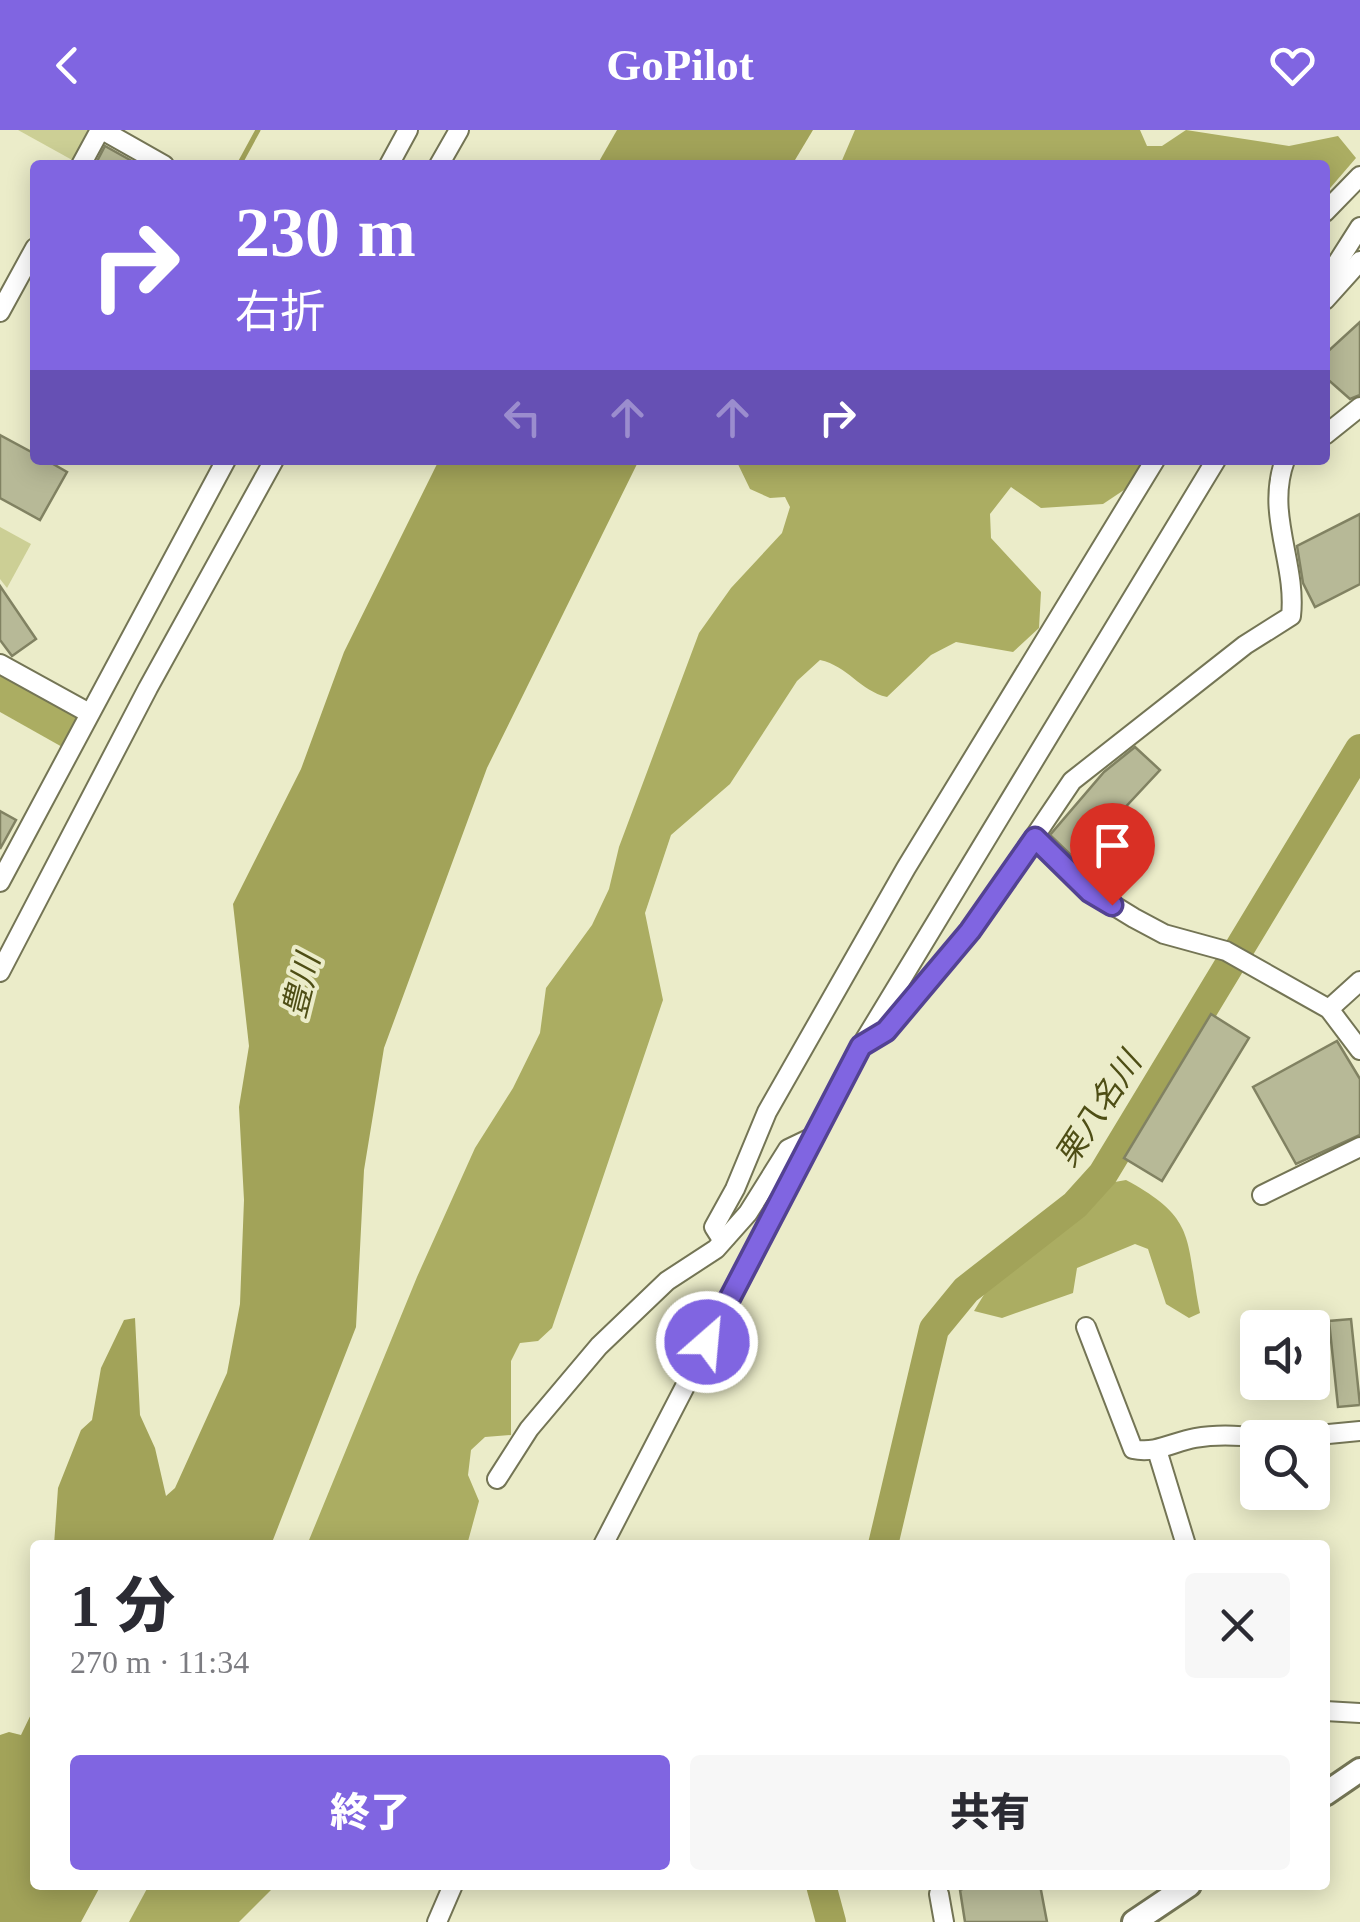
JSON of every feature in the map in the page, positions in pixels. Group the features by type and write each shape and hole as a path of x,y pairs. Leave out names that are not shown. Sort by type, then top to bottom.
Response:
{"main road":[{"path":"1330,1791 1360,1770"},
{"path":"1134,1922 1182,1890"}],"street":[{"path":"83,160 101,130 155,160"},
{"path":"392,160 408,130"},
{"path":"442,160 459,130"},
{"path":"1330,207 1360,176"},
{"path":"1330,274 1360,227"},
{"path":"0,312 30,257"},
{"path":"1330,294 1360,261"},
{"path":"1330,431 1360,407"},
{"path":"0,882 223,465"},
{"path":"0,972 148,688 271,465"},
{"path":"727,1236 720,1238 714,1227 736,1189 766,1112 906,868 1151,465"},
{"path":"606,1540 861,1046 1213,465"},
{"path":"861,1046 886,1031 970,931 1072,781 1245,645 1290,616 1292,600 1277,514 1284,465"},
{"path":"0,664 89,713"},
{"path":"1035,838 1090,892 1134,918 1164,934 1226,951 1330,1009 1360,1050"},
{"path":"1330,1009 1360,981"},
{"path":"497,1479 529,1429 598,1346 666,1281 716,1249 748,1213 788,1148 811,1138"},
{"path":"1262,1195 1360,1147"},
{"path":"1086,1327 1126,1440 1133,1449 1158,1450 1196,1438 1240,1438"},
{"path":"1330,1434 1360,1431"},
{"path":"1158,1450 1185,1540"},
{"path":"1330,1711 1360,1714"},
{"path":"437,1922 451,1890"},
{"path":"938,1894 944,1922"}],"green space":[{"path":"18,130 87,130 90,132 72,160"},
{"path":"855,130 1140,130 1147,146 1162,146 1186,130 1289,146 1338,136 1356,158 1330,188 1330,160 842,160"},
{"path":"738,465 1140,465 1127,488 1103,504 1041,508 1011,487 990,514 991,538 1041,592 1039,628 1013,652 956,642 931,655 887,697 820,660 797,681 730,784 671,835 645,913 663,1000 552,1328 538,1341 520,1343 511,1361 511,1435 485,1437 471,1450 468,1475 479,1501 468,1540 309,1540 417,1277 475,1148 513,1088 540,1033 546,988 592,925 609,889 619,847 699,633 731,588 782,533 790,507 785,497 770,498 750,489"},
{"path":"0,527 31,544 7,588 0,579"},
{"path":"0,672 80,716 64,748 0,712"},
{"path":"1126,1180 1177,1219 1189,1248 1200,1313 1189,1318 1166,1304 1148,1249 1135,1244 1077,1268 1073,1293 1002,1318 974,1311 988,1288 1087,1210 1109,1183"},
{"path":"146,1890 271,1890 239,1922 129,1922"}],"water":[{"path":"617,130 813,130 795,160 600,160"},
{"name":"豊川","path":"437,465 637,465 487,768 384,1048 364,1170 356,1327 273,1540 54,1540 58,1488 81,1430 92,1420 101,1368 124,1320 135,1318 140,1415 155,1448 166,1496 175,1488 227,1373 240,1304 244,1200 239,1107 249,1046 233,904 301,769 344,652"},
{"path":"30,1716 30,1890 98,1890 81,1922 0,1922 0,1735 21,1735"}],"building":[{"path":"105,146 130,160 98,160"},
{"path":"1360,322 1360,395 1350,399 1330,381 1330,349"},
{"path":"0,435 30,451 30,465 55,465 67,472 40,520 0,498"},
{"path":"1360,514 1360,584 1315,607 1303,583 1297,546"},
{"path":"0,586 36,639 12,656 0,640"},
{"path":"1135,747 1160,770 1076,860 1050,835 1104,772"},
{"path":"0,811 16,820 0,849"},
{"path":"1211,1014 1249,1038 1162,1181 1124,1158"},
{"path":"1337,1041 1360,1079 1360,1135 1296,1164 1253,1087"},
{"path":"1351,1319 1360,1405 1338,1407 1330,1321"},
{"path":"960,1890 1041,1890 1047,1922 965,1922"}],"waterway":[{"path":"242,160 258,130"},
{"name":"栗八名川","path":"884,1540 934,1329 966,1290 1075,1205 1103,1174 1360,749"},
{"name":"栗八名川","path":"822,1890 831,1922"}],"route":[{"path":"707,1342 861,1046 886,1031 970,931 1035,838 1090,892 1112,905"}]}
